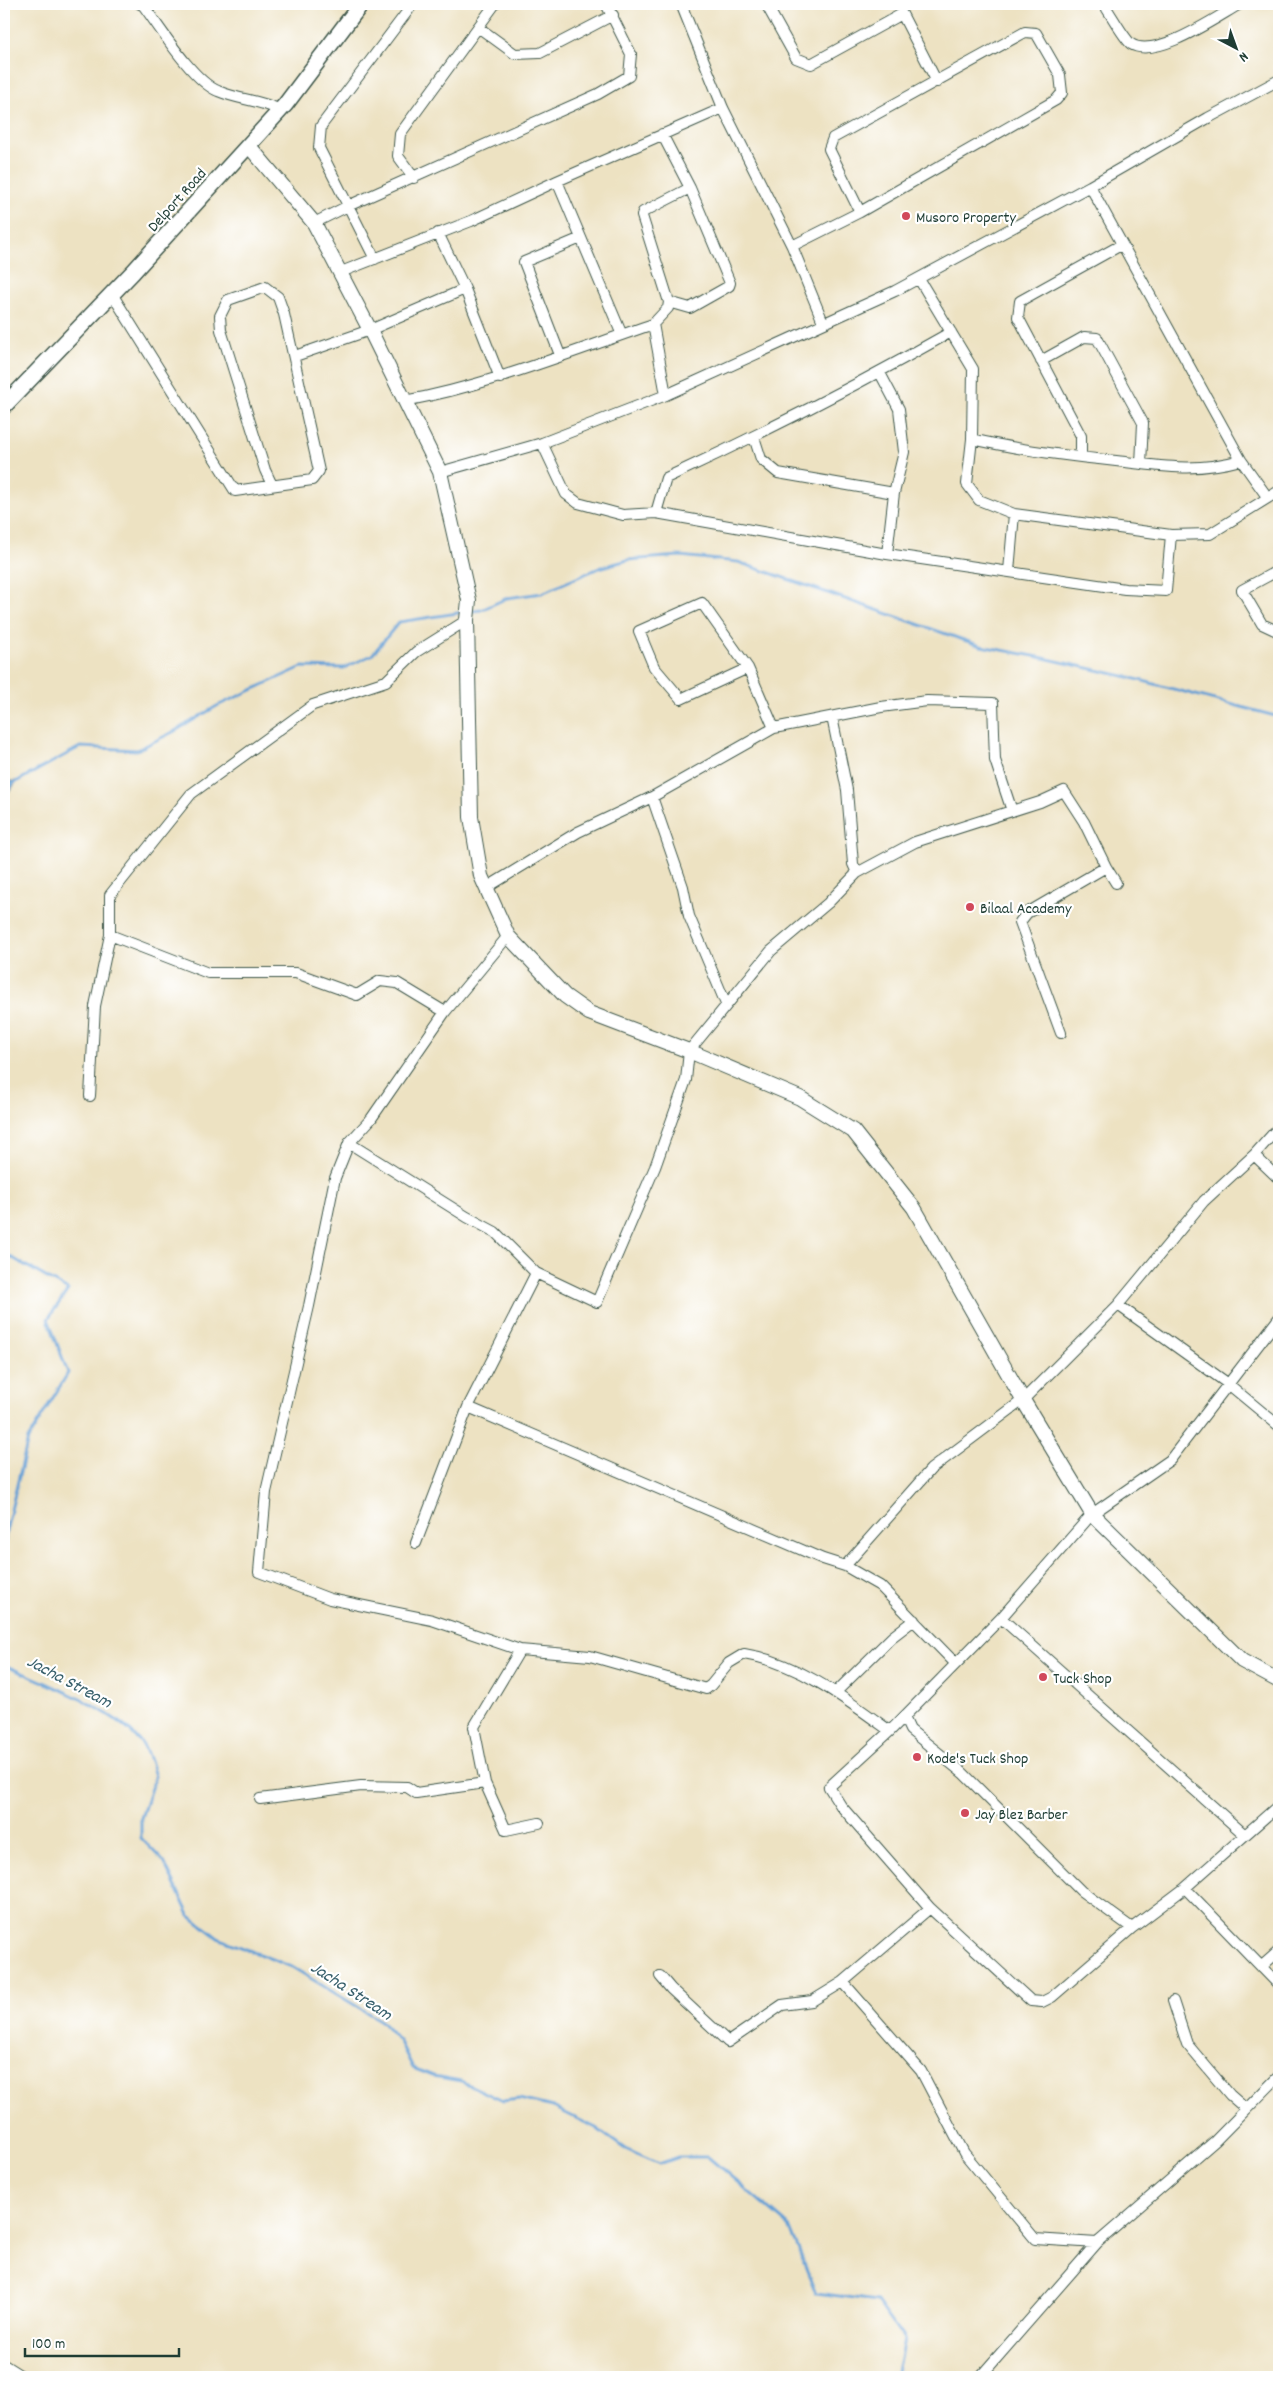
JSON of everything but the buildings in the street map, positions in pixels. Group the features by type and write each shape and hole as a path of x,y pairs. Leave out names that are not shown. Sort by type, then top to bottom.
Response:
{"main road":[{"name":"Delport Road","path":"4,406 112,294 249,146 280,110 361,4"}],"street":[{"path":"140,4 143,5 192,70 216,90 238,98 257,101 280,110"},
{"path":"375,259 320,148 321,126 413,4"},
{"path":"414,178 398,156 400,134 496,4"},
{"path":"314,223 598,94 629,76 631,54 606,4"},
{"path":"680,4 723,108 792,246 823,322"},
{"path":"766,4 796,58 811,64 902,14 936,82"},
{"path":"1106,4 1107,9 1131,44 1144,48 1175,41 1240,4"},
{"path":"478,27 515,54 540,53 612,15"},
{"path":"792,246 860,212 1056,100 1062,93 1060,75 1036,33 1024,32 833,138 829,149 860,212"},
{"path":"440,472 542,443 666,395 919,280 1279,80"},
{"path":"340,272 472,221 557,181 723,108"},
{"path":"662,134 690,188 730,283 729,286 690,308 669,302"},
{"path":"249,146 314,223 370,330 440,472 469,600 467,620 471,817 481,876 508,936 565,996 589,1013 689,1051 800,1098 853,1131 914,1208 1023,1400 1092,1514 1242,1661 1279,1681"},
{"path":"557,181 622,335"},
{"path":"1090,186 1241,460 1268,498"},
{"path":"404,401 442,394 500,378 560,355 654,324 668,308 669,302 642,216 643,212 690,188"},
{"path":"438,233 465,289 500,378"},
{"path":"560,355 524,262 581,238"},
{"path":"1081,457 1081,436 1018,317 1020,301 1121,245"},
{"path":"919,280 973,370 972,439 967,484 978,500 1014,514 1171,535 1210,534 1279,491"},
{"path":"112,294 235,491 312,480 318,471 298,383 295,356 278,297 264,287 228,300 220,316 221,330 265,470 272,485"},
{"path":"295,356 370,330 465,289"},
{"path":"654,324 666,395"},
{"path":"656,513 666,478 754,437 880,373 951,332"},
{"path":"1041,361 1084,337 1098,338 1143,423 1141,464"},
{"path":"880,373 899,409 904,452 894,493 887,554"},
{"path":"754,437 761,459 778,473 894,493"},
{"path":"972,439 1006,447 1183,469 1216,467 1241,460"},
{"path":"542,443 566,494 578,503 623,515 656,513 887,554 1125,588 1166,591 1171,535"},
{"path":"1009,571 1014,514"},
{"path":"1279,570 1242,590 1262,624 1279,632"},
{"path":"748,668 681,699 654,667 639,631 702,603 748,668 774,728"},
{"path":"90,1096 95,1006 110,935 110,895 191,794 313,705 386,681 416,652 467,620"},
{"path":"486,888 578,832 652,797 774,728 881,706 927,701 993,703 995,760 1012,811"},
{"path":"832,717 847,790 853,864 857,873"},
{"path":"349,1143 467,1217 495,1232 536,1273 597,1302 656,1167 686,1080 689,1051 771,951 828,903 857,873 915,842 1012,811 1064,791 1084,822 1116,883"},
{"path":"652,797 683,886 689,916 726,1004"},
{"path":"1061,1033 1020,922 1027,913 1106,867"},
{"path":"110,935 208,973 296,973 358,995 380,981 397,983 445,1012"},
{"path":"508,936 445,1012 371,1119 349,1143 335,1178 309,1306 266,1492 259,1572 330,1599 432,1620 520,1650 590,1656 706,1689 712,1686 729,1663 744,1654 766,1657 836,1692 890,1731"},
{"path":"845,1566 931,1469 1023,1400 1118,1304 1204,1201 1254,1155 1279,1127"},
{"path":"1254,1155 1279,1179"},
{"path":"416,1543 468,1406 536,1273"},
{"path":"1118,1304 1227,1383 1279,1426"},
{"path":"1279,1318 1227,1383 1170,1460 1092,1514 1001,1618 890,1731 829,1787 841,1806 930,1908 1032,2000 1042,2002 1052,1997 1132,1928 1185,1888 1279,1806"},
{"path":"468,1406 823,1559 845,1566 880,1586 956,1663"},
{"path":"1001,1618 1245,1835"},
{"path":"836,1692 892,1637 914,1620"},
{"path":"520,1650 474,1727 485,1782 506,1830 539,1823"},
{"path":"904,1717 910,1730 963,1773 1081,1891 1132,1928"},
{"path":"260,1799 361,1786 407,1787 416,1793 485,1782"},
{"path":"1185,1888 1279,1985"},
{"path":"660,1976 671,1989 728,2042 782,2005 812,2001 843,1982 930,1908"},
{"path":"1262,1966 1279,1951"},
{"path":"843,1982 921,2071 964,2153 1035,2239 1097,2243"},
{"path":"1173,2001 1186,2044 1230,2095 1246,2109"},
{"path":"980,2377 1097,2243 1215,2141 1279,2076"},
{"path":"4,2365 23,2377"}],"water":[{"path":"4,781 17,781 4,800"}],"waterway":[{"path":"473,611 481,610 507,598 542,593 599,568 628,560 680,556 738,562 981,646 1128,677 1279,717"},
{"path":"14,783 80,747 137,750 175,731 217,706 302,667 344,668 372,655 399,622 464,612"},
{"name":"Jacha Stream","path":"4,1253 68,1290 48,1319 68,1373 28,1439 6,1531 4,1551"},
{"name":"Jacha Stream","path":"4,1662 6,1666 61,1689 101,1710 133,1734 144,1747 155,1776 141,1818 141,1838 164,1862 189,1915 218,1938 292,1967 381,2021 400,2042 413,2068 433,2076 461,2081 503,2101 519,2099 553,2107 596,2128 625,2149 659,2164 679,2157 708,2157 789,2226 816,2293 877,2301 904,2339 896,2377"}],"place":[{"name":"Musoro Property","path":"906,216"},
{"name":"Bilaal Academy","path":"970,907"},
{"name":"Tuck Shop","path":"1043,1677"},
{"name":"Kode's Tuck Shop","path":"917,1757"},
{"name":"Jay Blez Barber","path":"965,1813"}]}
